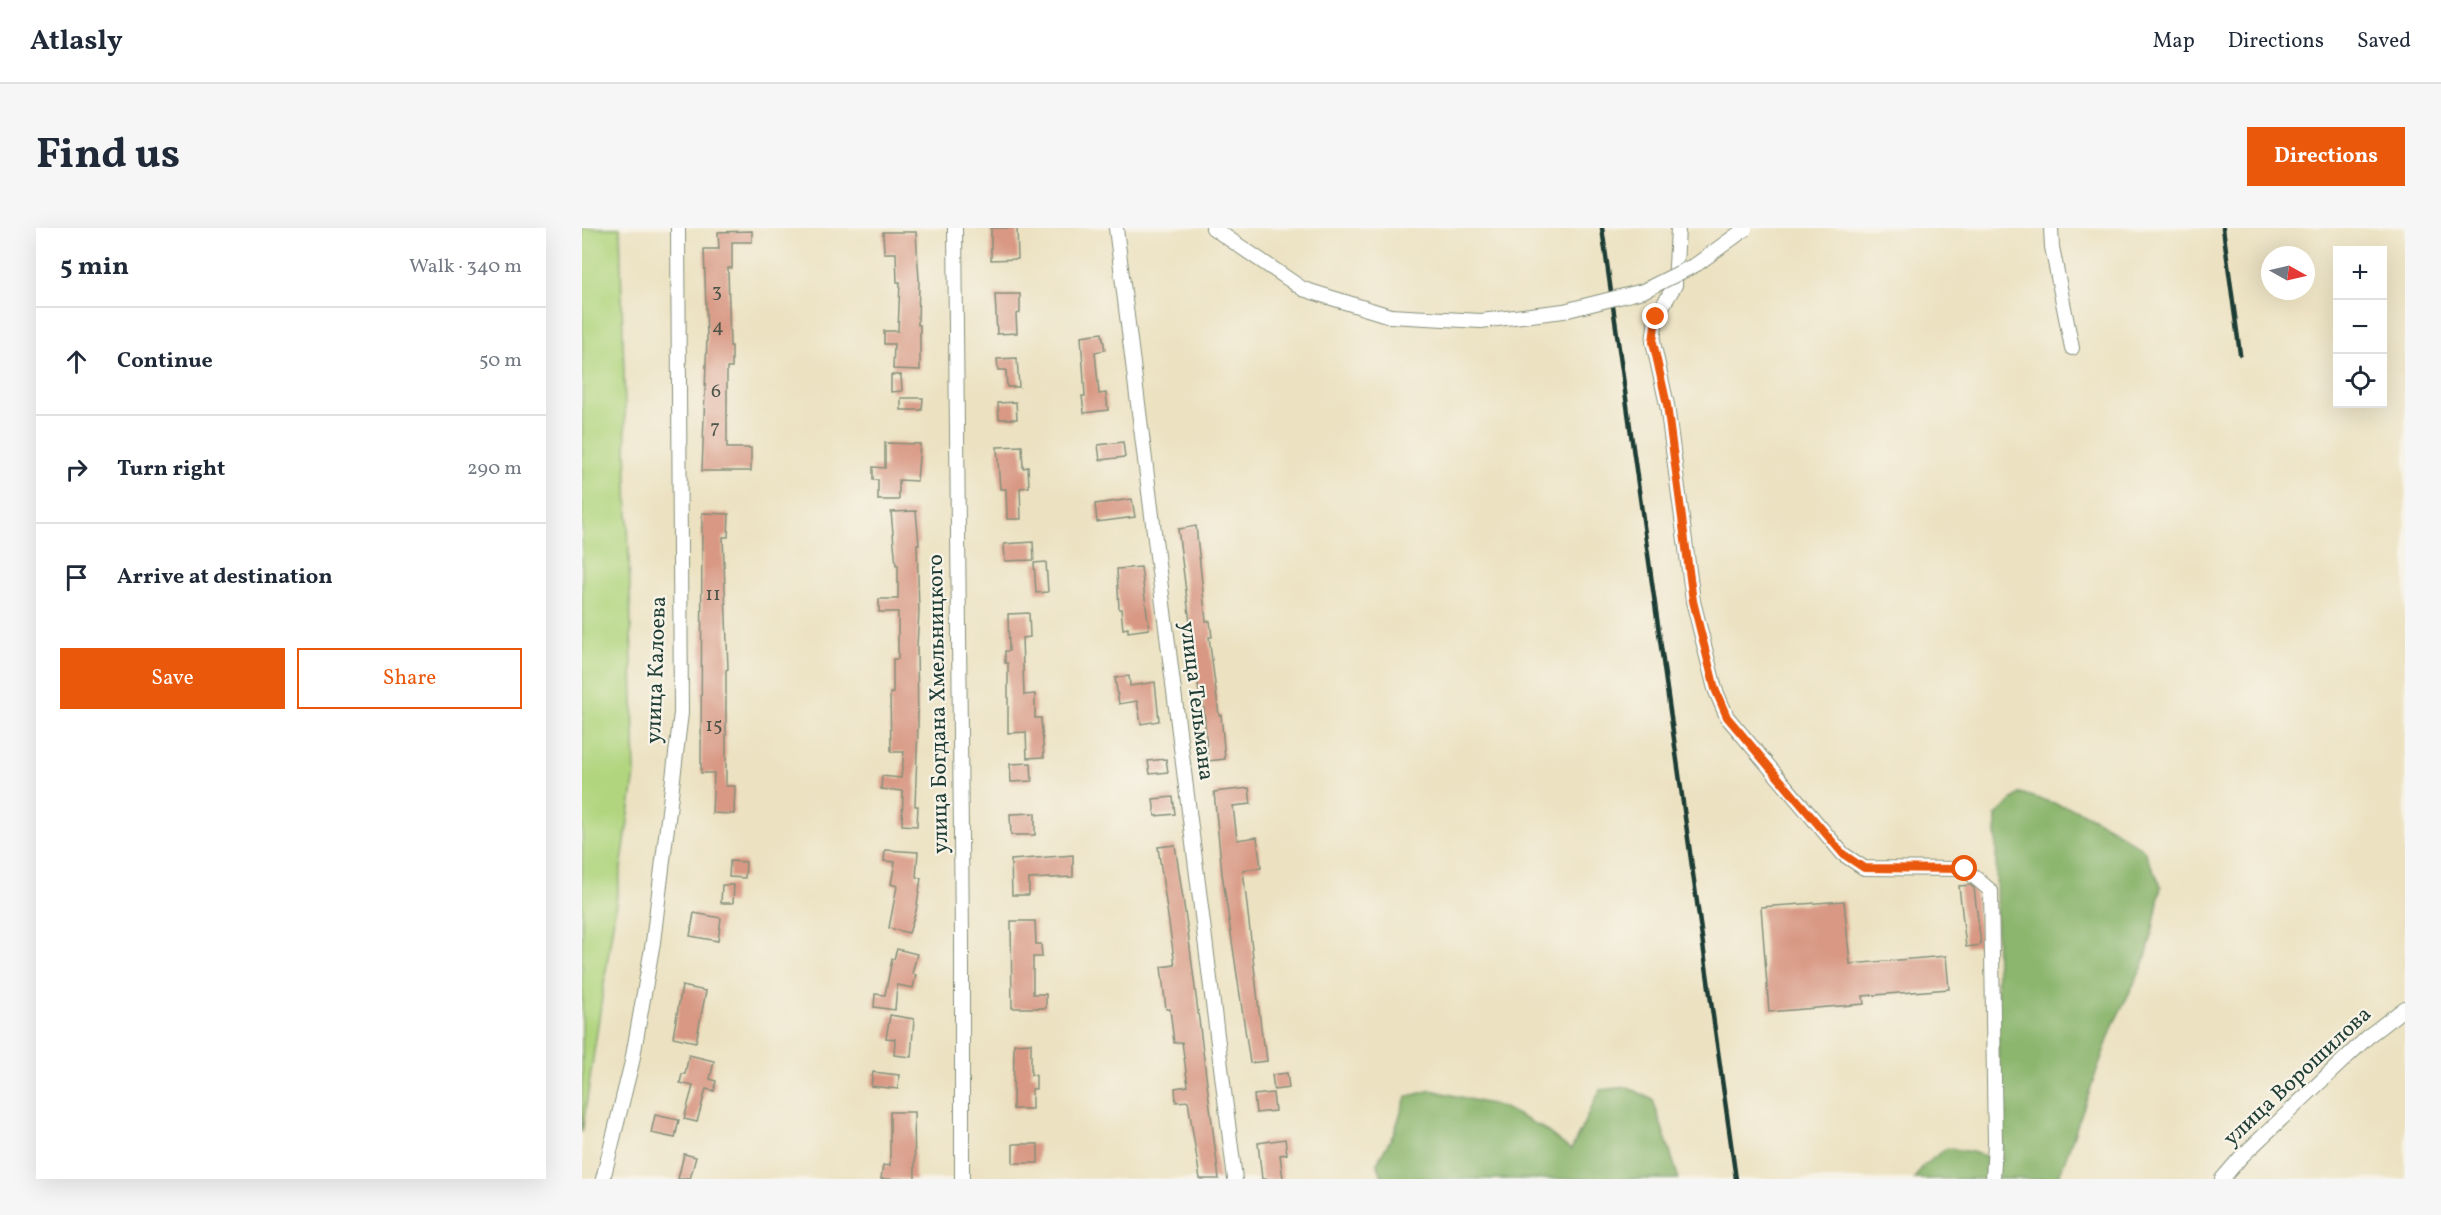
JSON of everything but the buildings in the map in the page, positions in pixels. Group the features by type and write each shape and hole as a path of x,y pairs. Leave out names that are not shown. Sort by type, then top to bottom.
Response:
{"street":[{"name":"улица Калоева","path":"603,1179 632,1062 653,942 681,713 678,228"},
{"name":"улица Богдана Хмельницкого","path":"955,228 962,913 962,1179"},
{"name":"улица Тельмана","path":"1116,228 1235,1179"},
{"path":"1213,228 1303,289 1390,316 1481,321 1564,310 1643,291 1697,264 1746,228"},
{"path":"1678,228 1675,285 1656,317 1653,342 1667,405 1693,601 1715,689 1727,717 1843,854 1864,868 1965,869 1991,891 1995,1143 1993,1179"},
{"path":"2051,228 2052,248 2072,348"},
{"name":"улица Ворошилова","path":"2222,1179 2241,1157 2371,1034 2405,1008"}],"green space":[{"path":"582,228 620,228 635,774 582,1133"},
{"path":"2020,793 2077,810 2108,826 2144,850 2161,886 2151,939 2143,966 2114,1023 2058,1179 1914,1179 1924,1165 1947,1148 1972,1152 2002,1161 1997,1025 1996,815"},
{"path":"1628,1087 1653,1100 1679,1179 1383,1179 1377,1163 1394,1133 1406,1097 1431,1090 1502,1107 1541,1127 1571,1150 1600,1090"}],"railway":[{"path":"1602,228 1736,1179"},
{"path":"2223,228 2240,354"}],"route":[{"path":"1656,317 1653,342 1667,405 1693,601 1715,689 1727,717 1843,854 1864,868 1965,869"}]}
